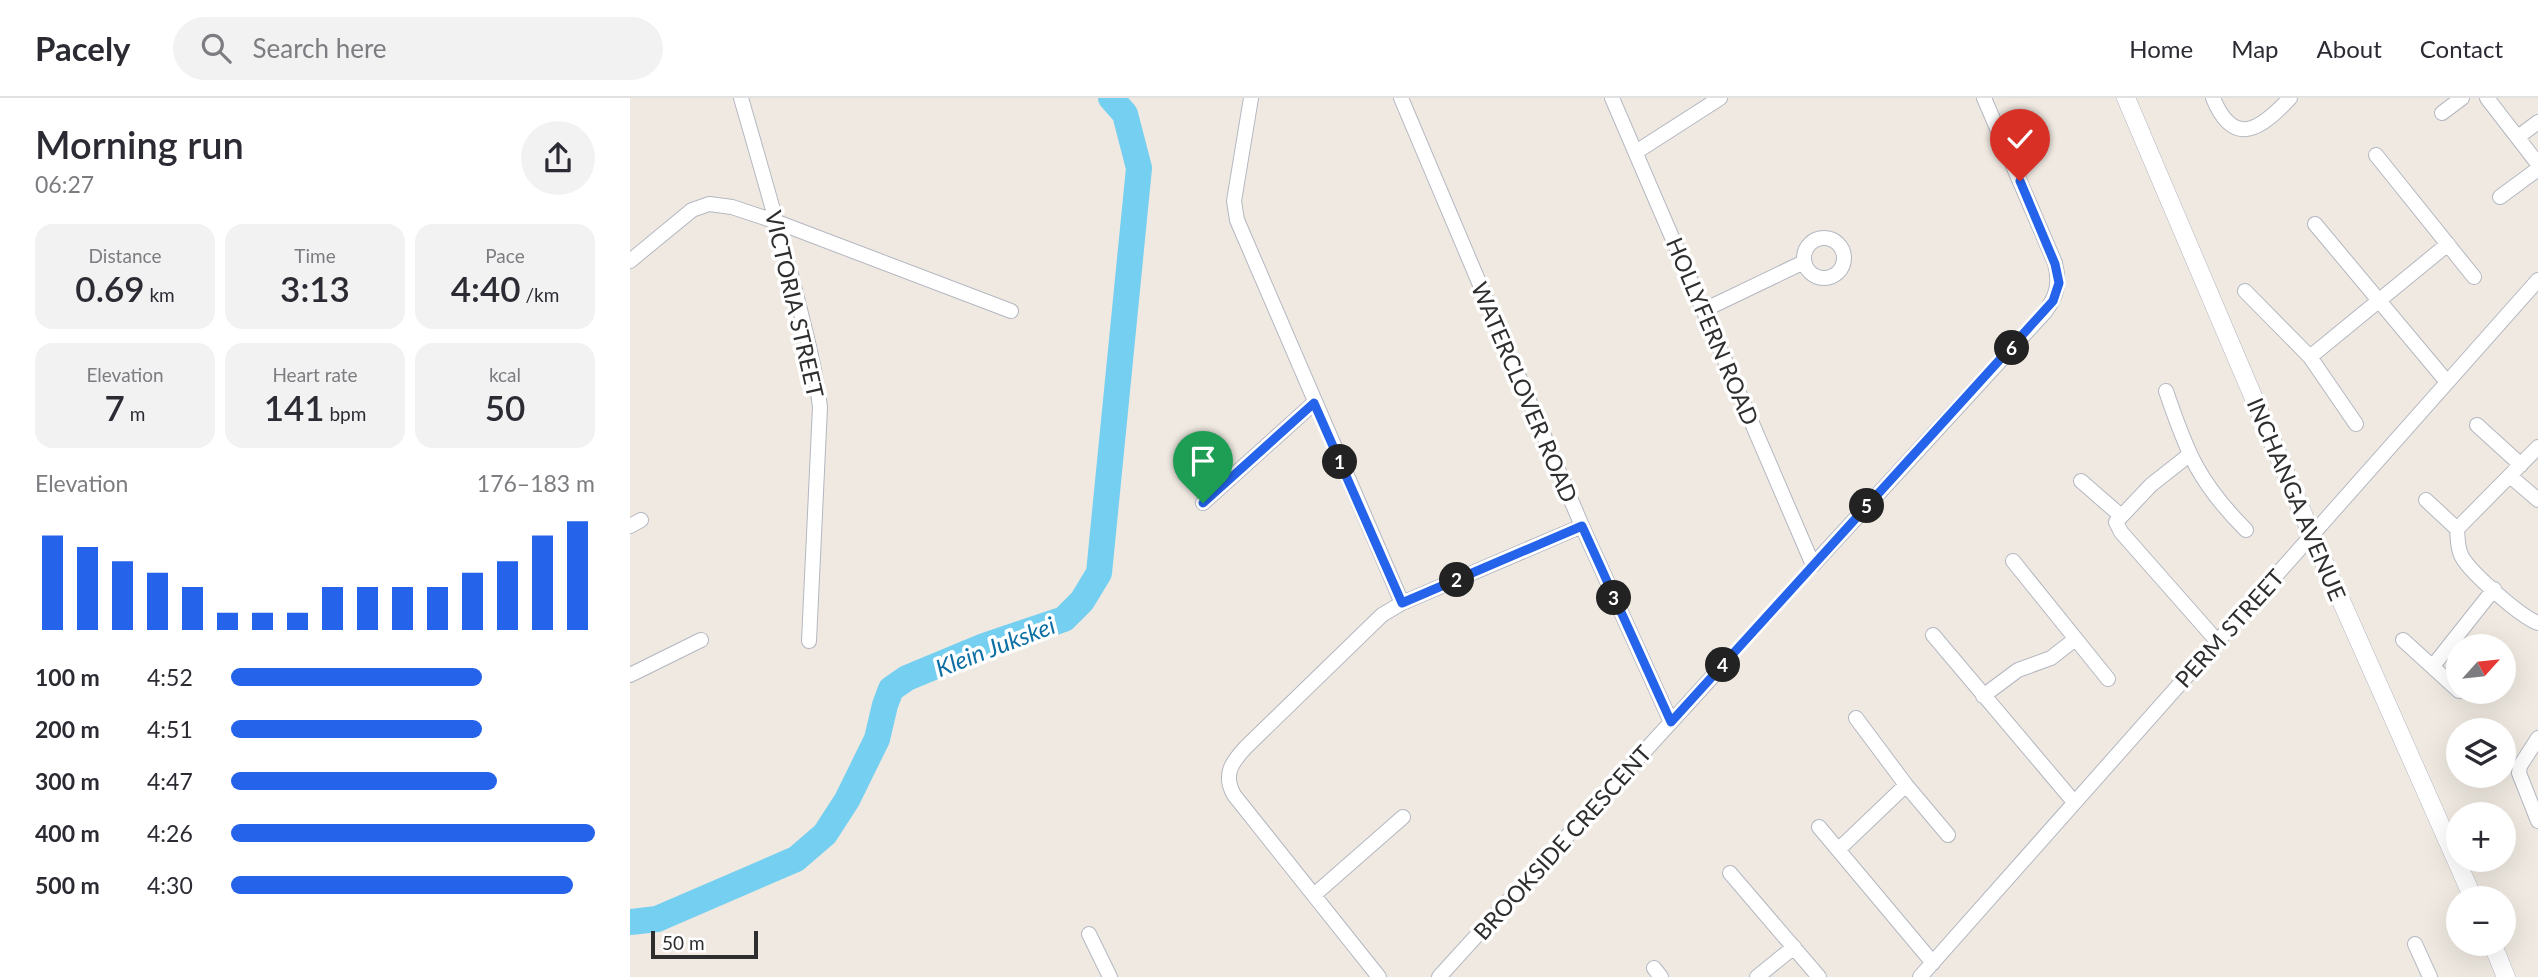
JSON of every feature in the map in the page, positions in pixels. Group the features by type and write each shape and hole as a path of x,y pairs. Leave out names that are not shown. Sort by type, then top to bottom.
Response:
{"street":[{"name":"VICTORIA STREET","path":"741,98 809,343 820,407 809,641"},
{"path":"1251,98 1234,211 1314,403 1402,603"},
{"name":"WATERCLOVER ROAD","path":"1401,98 1582,526 1671,722"},
{"name":"HOLLYFERN ROAD","path":"1612,98 1814,565"},
{"path":"1636,152 1720,98"},
{"path":"1814,565 2045,312 2057,293 2059,283 2055,264 1984,98"},
{"name":"INCHANGA AVENUE","path":"2126,98 2312,536 2468,886"},
{"path":"2213,98 2225,121 2241,130 2248,130 2269,119 2290,98"},
{"path":"2442,113 2462,98"},
{"path":"2487,98 2538,167 2500,197"},
{"path":"2518,137 2538,122"},
{"path":"2376,155 2474,277"},
{"path":"630,261 686,214 704,205 715,204 777,222 1011,311"},
{"path":"2315,223 2447,382"},
{"path":"2310,357 2448,244"},
{"path":"1704,310 1804,262"},
{"name":"PERM STREET","path":"1920,977 2538,280"},
{"path":"2245,291 2310,357 2356,424"},
{"path":"2166,391 2189,455 2212,494 2246,530"},
{"path":"1203,503 1314,403"},
{"path":"2477,425 2521,465"},
{"path":"2457,529 2538,447"},
{"path":"2189,455 2157,480 2116,522 2121,532 2217,641"},
{"path":"2510,476 2538,500"},
{"path":"2081,481 2120,515"},
{"path":"2426,500 2457,529 2460,554 2494,589 2527,618 2538,623"},
{"path":"1379,977 1234,795 1228,782 1229,769 1246,747 1373,622 1402,603 1582,526"},
{"path":"2013,561 2108,679"},
{"path":"2433,666 2494,589"},
{"path":"1933,635 2074,802"},
{"path":"630,675 701,640"},
{"path":"1983,696 2018,670 2051,657 2074,640"},
{"path":"2403,640 2446,679"},
{"name":"BROOKSIDE CRESCENT","path":"1439,977 1713,676"},
{"path":"1856,718 1906,785 1948,835"},
{"path":"2536,744 2520,766 2519,774 2538,821"},
{"path":"1839,849 1906,785"},
{"path":"1314,895 1403,817"},
{"path":"1819,827 1933,963"},
{"path":"1730,873 1819,977"},
{"path":"1089,934 1110,977"},
{"path":"2415,944 2430,977"},
{"path":"1757,977 1794,947"},
{"path":"2497,956 2506,977"}],"path":[{"path":"1713,676 1814,565"}],"waterway":[{"name":"Klein Jukskei","path":"630,922 657,919 796,859 825,834 847,800 877,739 891,689 907,678 984,646 1064,619 1082,601 1099,573 1139,168 1125,114 1111,98"}],"route":[{"path":"1203,503 1314,403 1402,603 1582,526 1671,722 2053,301 2059,283 2055,264 2020,181"}]}
